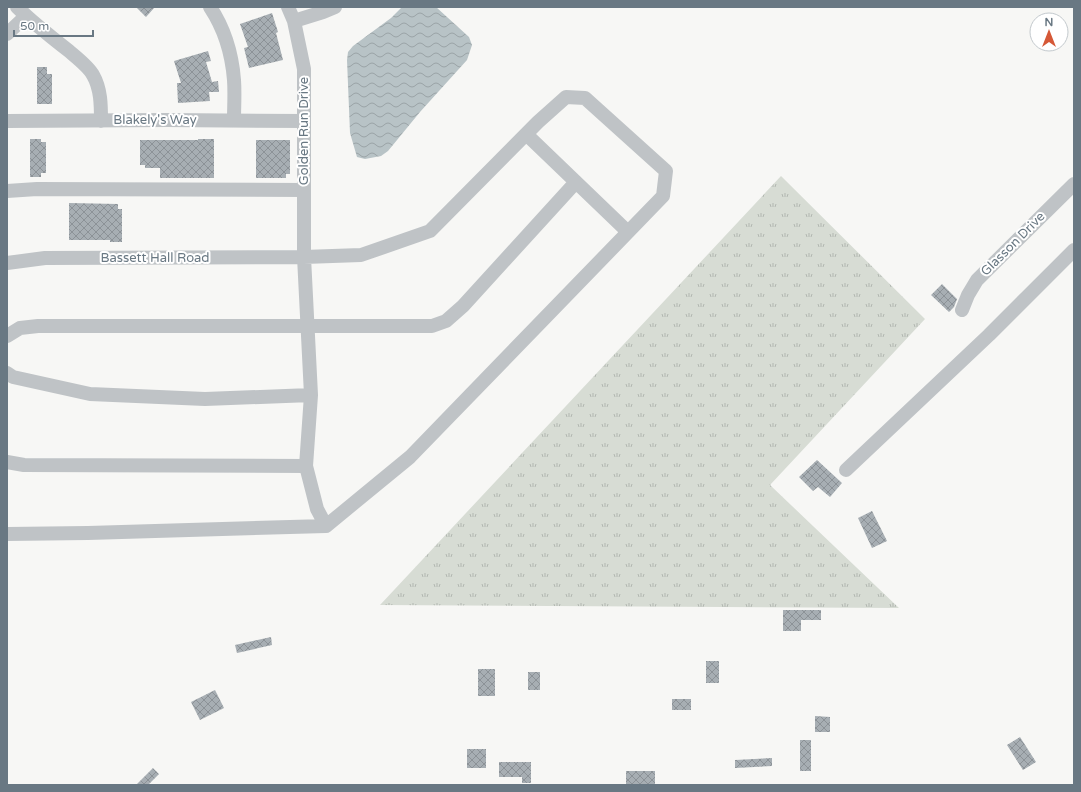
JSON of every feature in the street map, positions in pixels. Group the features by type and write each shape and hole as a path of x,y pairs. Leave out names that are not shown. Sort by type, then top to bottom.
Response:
{"street":[{"path":"210,7 217,18 230,51 234,79 234,120"},
{"name":"Golden Run Drive","path":"288,7 294,21 304,69 304,257 311,395 306,466 317,509 326,526"},
{"path":"294,21 335,7"},
{"path":"7,34 21,12 77,58 93,74 99,87 101,121"},
{"name":"Bassett Hall Road","path":"7,263 45,258 304,257 361,255 430,231 526,134 566,97 585,98 666,171 663,196 628,232"},
{"name":"Blakely's Way","path":"7,121 304,121"},
{"path":"7,534 96,533 326,526 410,457 628,232 526,134"},
{"path":"7,336 20,328 38,326 432,326 446,321 463,306 576,182"},
{"name":"Glasson Drive","path":"962,310 968,295 977,280 1074,184"},
{"path":"7,191 37,189 304,190"},
{"path":"846,470 990,335 1074,250"},
{"path":"7,373 13,377 90,394 205,399 311,395"},
{"path":"7,462 24,465 306,466"}],"green space":[{"path":"781,176 925,319 770,485 899,608 380,605"}],"water":[{"path":"402,7 436,7 469,37 472,45 467,60 420,112 388,151 381,156 365,159 357,157 350,133 348,52 353,46 391,18"}],"building":[{"path":"136,7 155,7 146,17"},
{"path":"272,13 278,32 276,33 283,60 249,68 244,48 248,47 240,24"},
{"path":"208,51 211,61 206,62 212,82 218,81 219,92 209,92 210,101 178,103 177,83 181,83 174,61"},
{"path":"37,67 47,67 47,74 52,74 52,104 37,104"},
{"path":"30,139 41,139 41,142 46,142 46,173 41,173 41,177 30,177"},
{"path":"214,139 214,178 160,178 160,168 145,168 145,165 140,165 140,140"},
{"path":"256,140 290,140 290,174 286,174 286,178 256,178"},
{"path":"69,203 118,204 118,209 122,209 122,242 110,242 110,240 69,240"},
{"path":"942,284 957,299 954,307 949,312 931,295"},
{"path":"817,460 842,483 830,497 818,487 813,491 799,477"},
{"path":"872,511 887,541 872,548 858,518"},
{"path":"783,610 821,610 821,620 801,620 801,631 783,631"},
{"path":"271,637 272,645 237,653 235,645"},
{"path":"706,661 719,661 719,683 706,683"},
{"path":"478,669 495,669 495,696 478,696"},
{"path":"528,672 540,672 540,690 528,690"},
{"path":"215,690 224,708 200,720 191,702"},
{"path":"672,699 691,699 691,710 672,710"},
{"path":"815,716 830,717 830,732 815,732"},
{"path":"1020,737 1036,762 1023,770 1007,745"},
{"path":"800,740 811,740 811,771 800,771"},
{"path":"467,749 486,749 486,768 467,768"},
{"path":"772,758 772,766 735,768 735,760"},
{"path":"499,762 531,762 531,783 522,783 522,777 499,777"},
{"path":"153,768 159,774 148,785 136,785"},
{"path":"626,771 655,771 655,784 626,785"}]}
